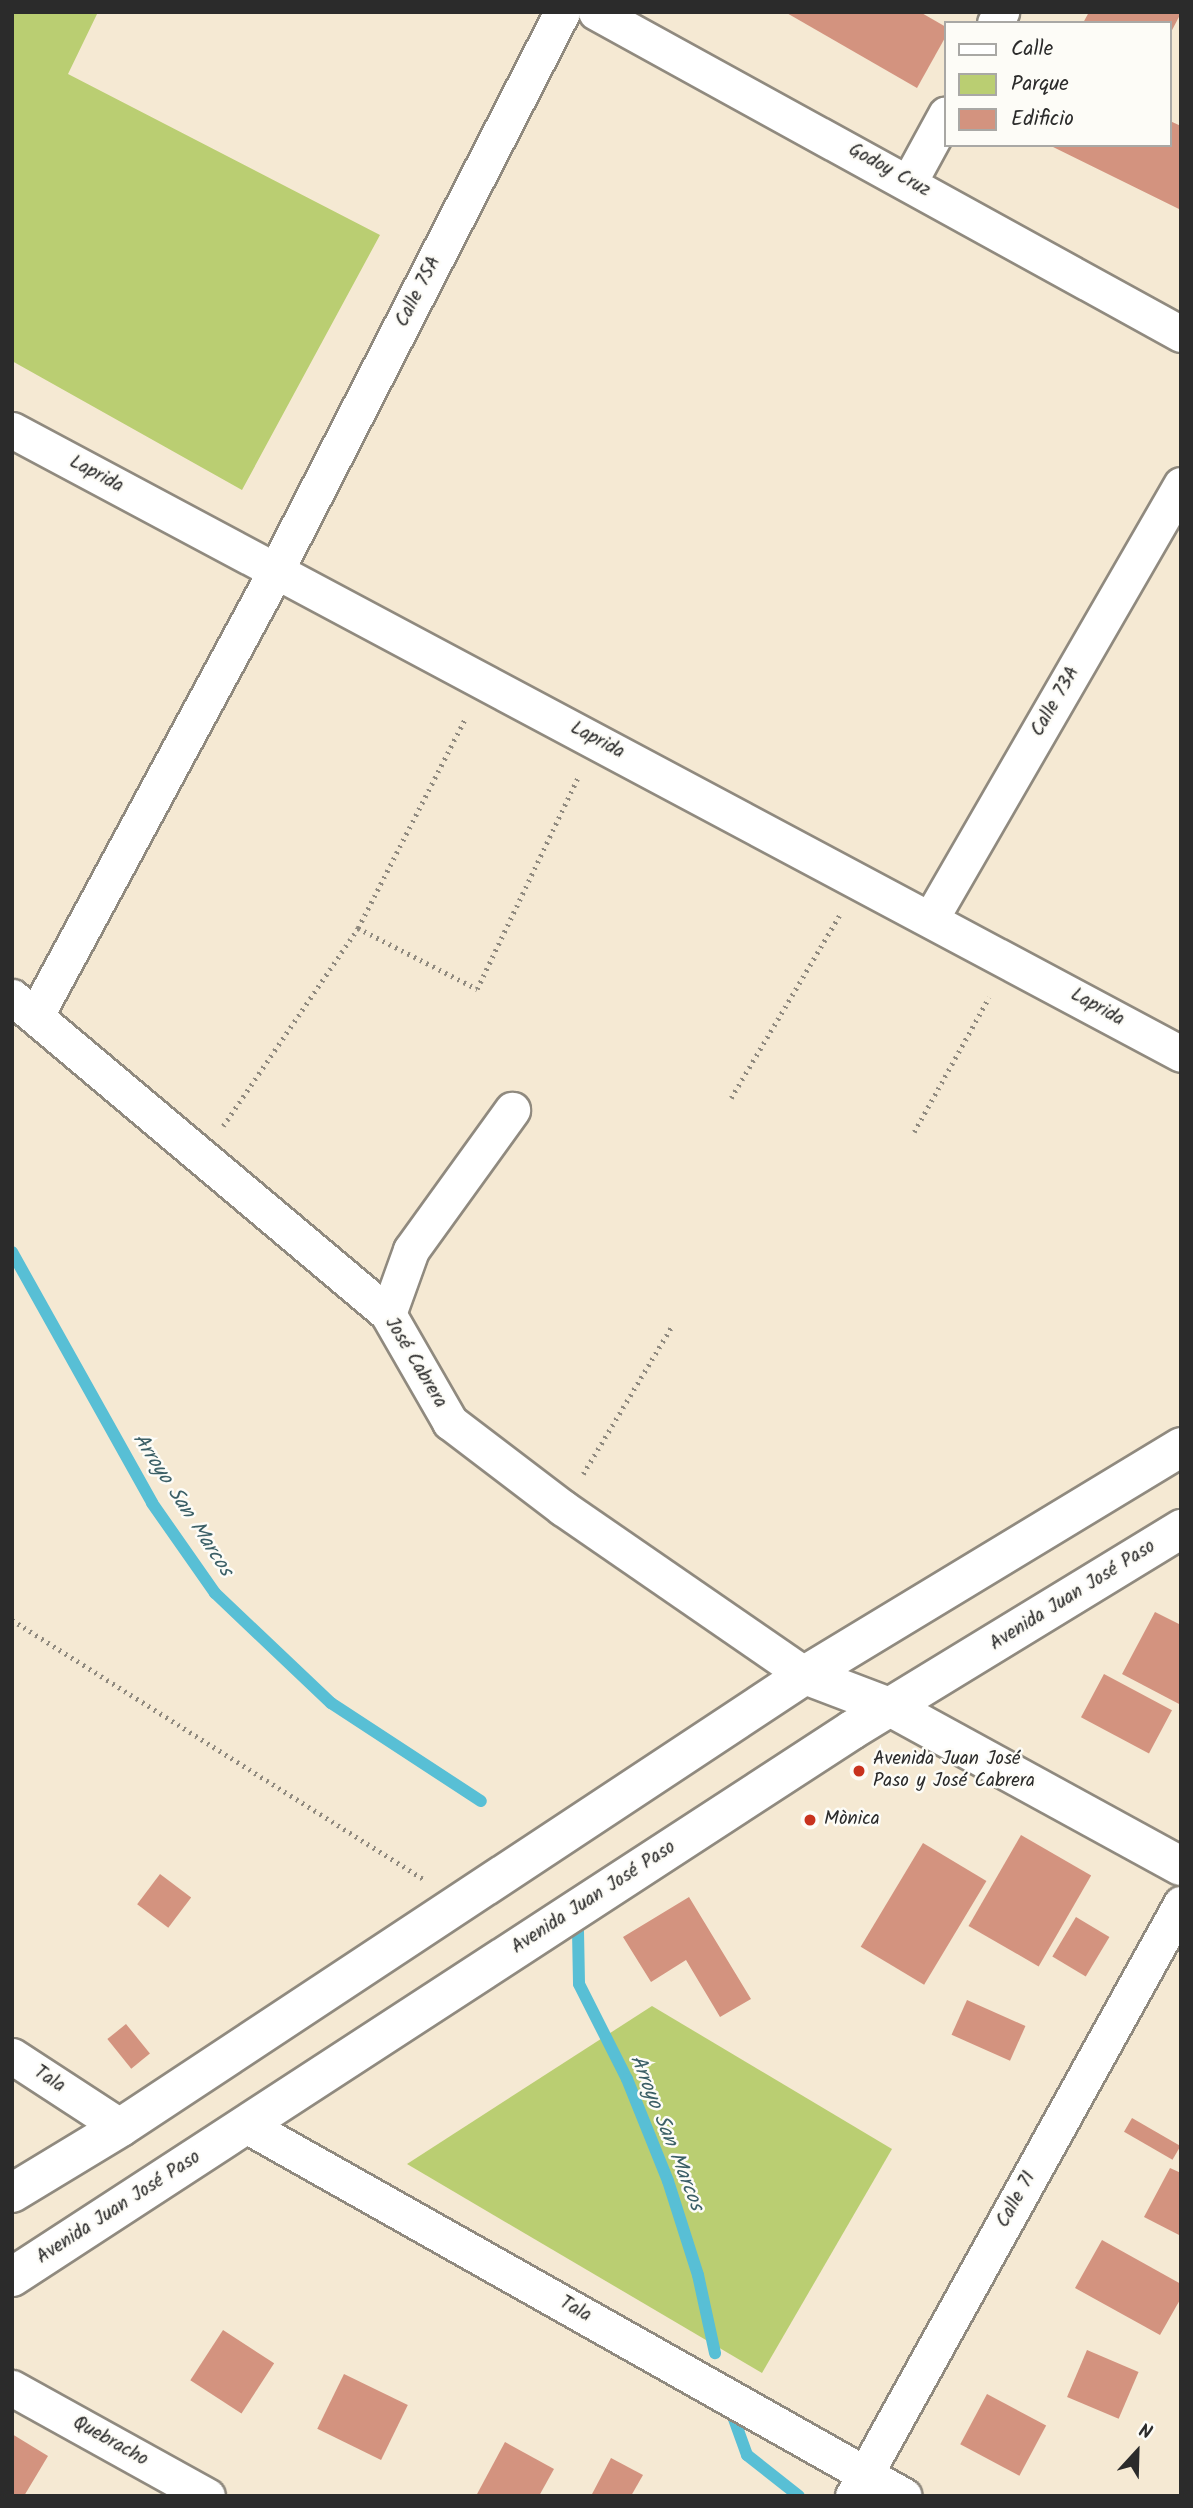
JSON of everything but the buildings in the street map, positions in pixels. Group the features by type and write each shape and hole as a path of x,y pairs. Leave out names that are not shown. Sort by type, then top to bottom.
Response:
{"main road":[{"path":"12,2193 121,2127 805,1675 1181,1447"},
{"name":"Avenida Juan José Paso","path":"12,2277 892,1708 1181,1529"},
{"path":"805,1675 892,1708 1181,1866"}],"street":[{"name":"Calle 75A","path":"24,1006 275,572 562,12"},
{"name":"Godoy Cruz","path":"596,12 1181,334"},
{"path":"909,182 944,118"},
{"name":"Laprida","path":"12,430 1010,960 1181,1054"},
{"name":"Calle 73A","path":"931,918 1181,485"},
{"name":"José Cabrera","path":"24,1006 201,1159 388,1314 450,1422 563,1508 805,1675"},
{"path":"388,1314 411,1250 512,1110"},
{"name":"Calle 71","path":"859,2485 1181,1904"},
{"name":"Tala","path":"12,2056 121,2127"},
{"name":"Tala","path":"246,2124 859,2485 904,2496"},
{"name":"Quebracho","path":"12,2388 207,2496"}],"path":[{"path":"201,1159 358,928 485,682"},
{"path":"358,928 477,989 595,740"},
{"path":"731,1098 860,880"},
{"path":"914,1132 1010,960"},
{"path":"563,1508 672,1326"},
{"path":"12,1620 462,1903"}],"green space":[{"path":"12,12 98,12 68,74 380,235 242,490 12,361"},
{"path":"652,2006 892,2149 762,2373 407,2164"}],"waterway":[{"name":"Arroyo San Marcos","path":"12,1252 152,1503 215,1593 331,1703 481,1801"},
{"name":"Arroyo San Marcos","path":"578,1931 579,1984 627,2079 668,2181 698,2275 715,2353"},
{"name":"Arroyo San Marcos","path":"730,2408 747,2455 799,2496"}],"place":[{"name":"Avenida Juan José Paso y José Cabrera","path":"859,1771"},
{"name":"Mònica","path":"810,1820"}]}
